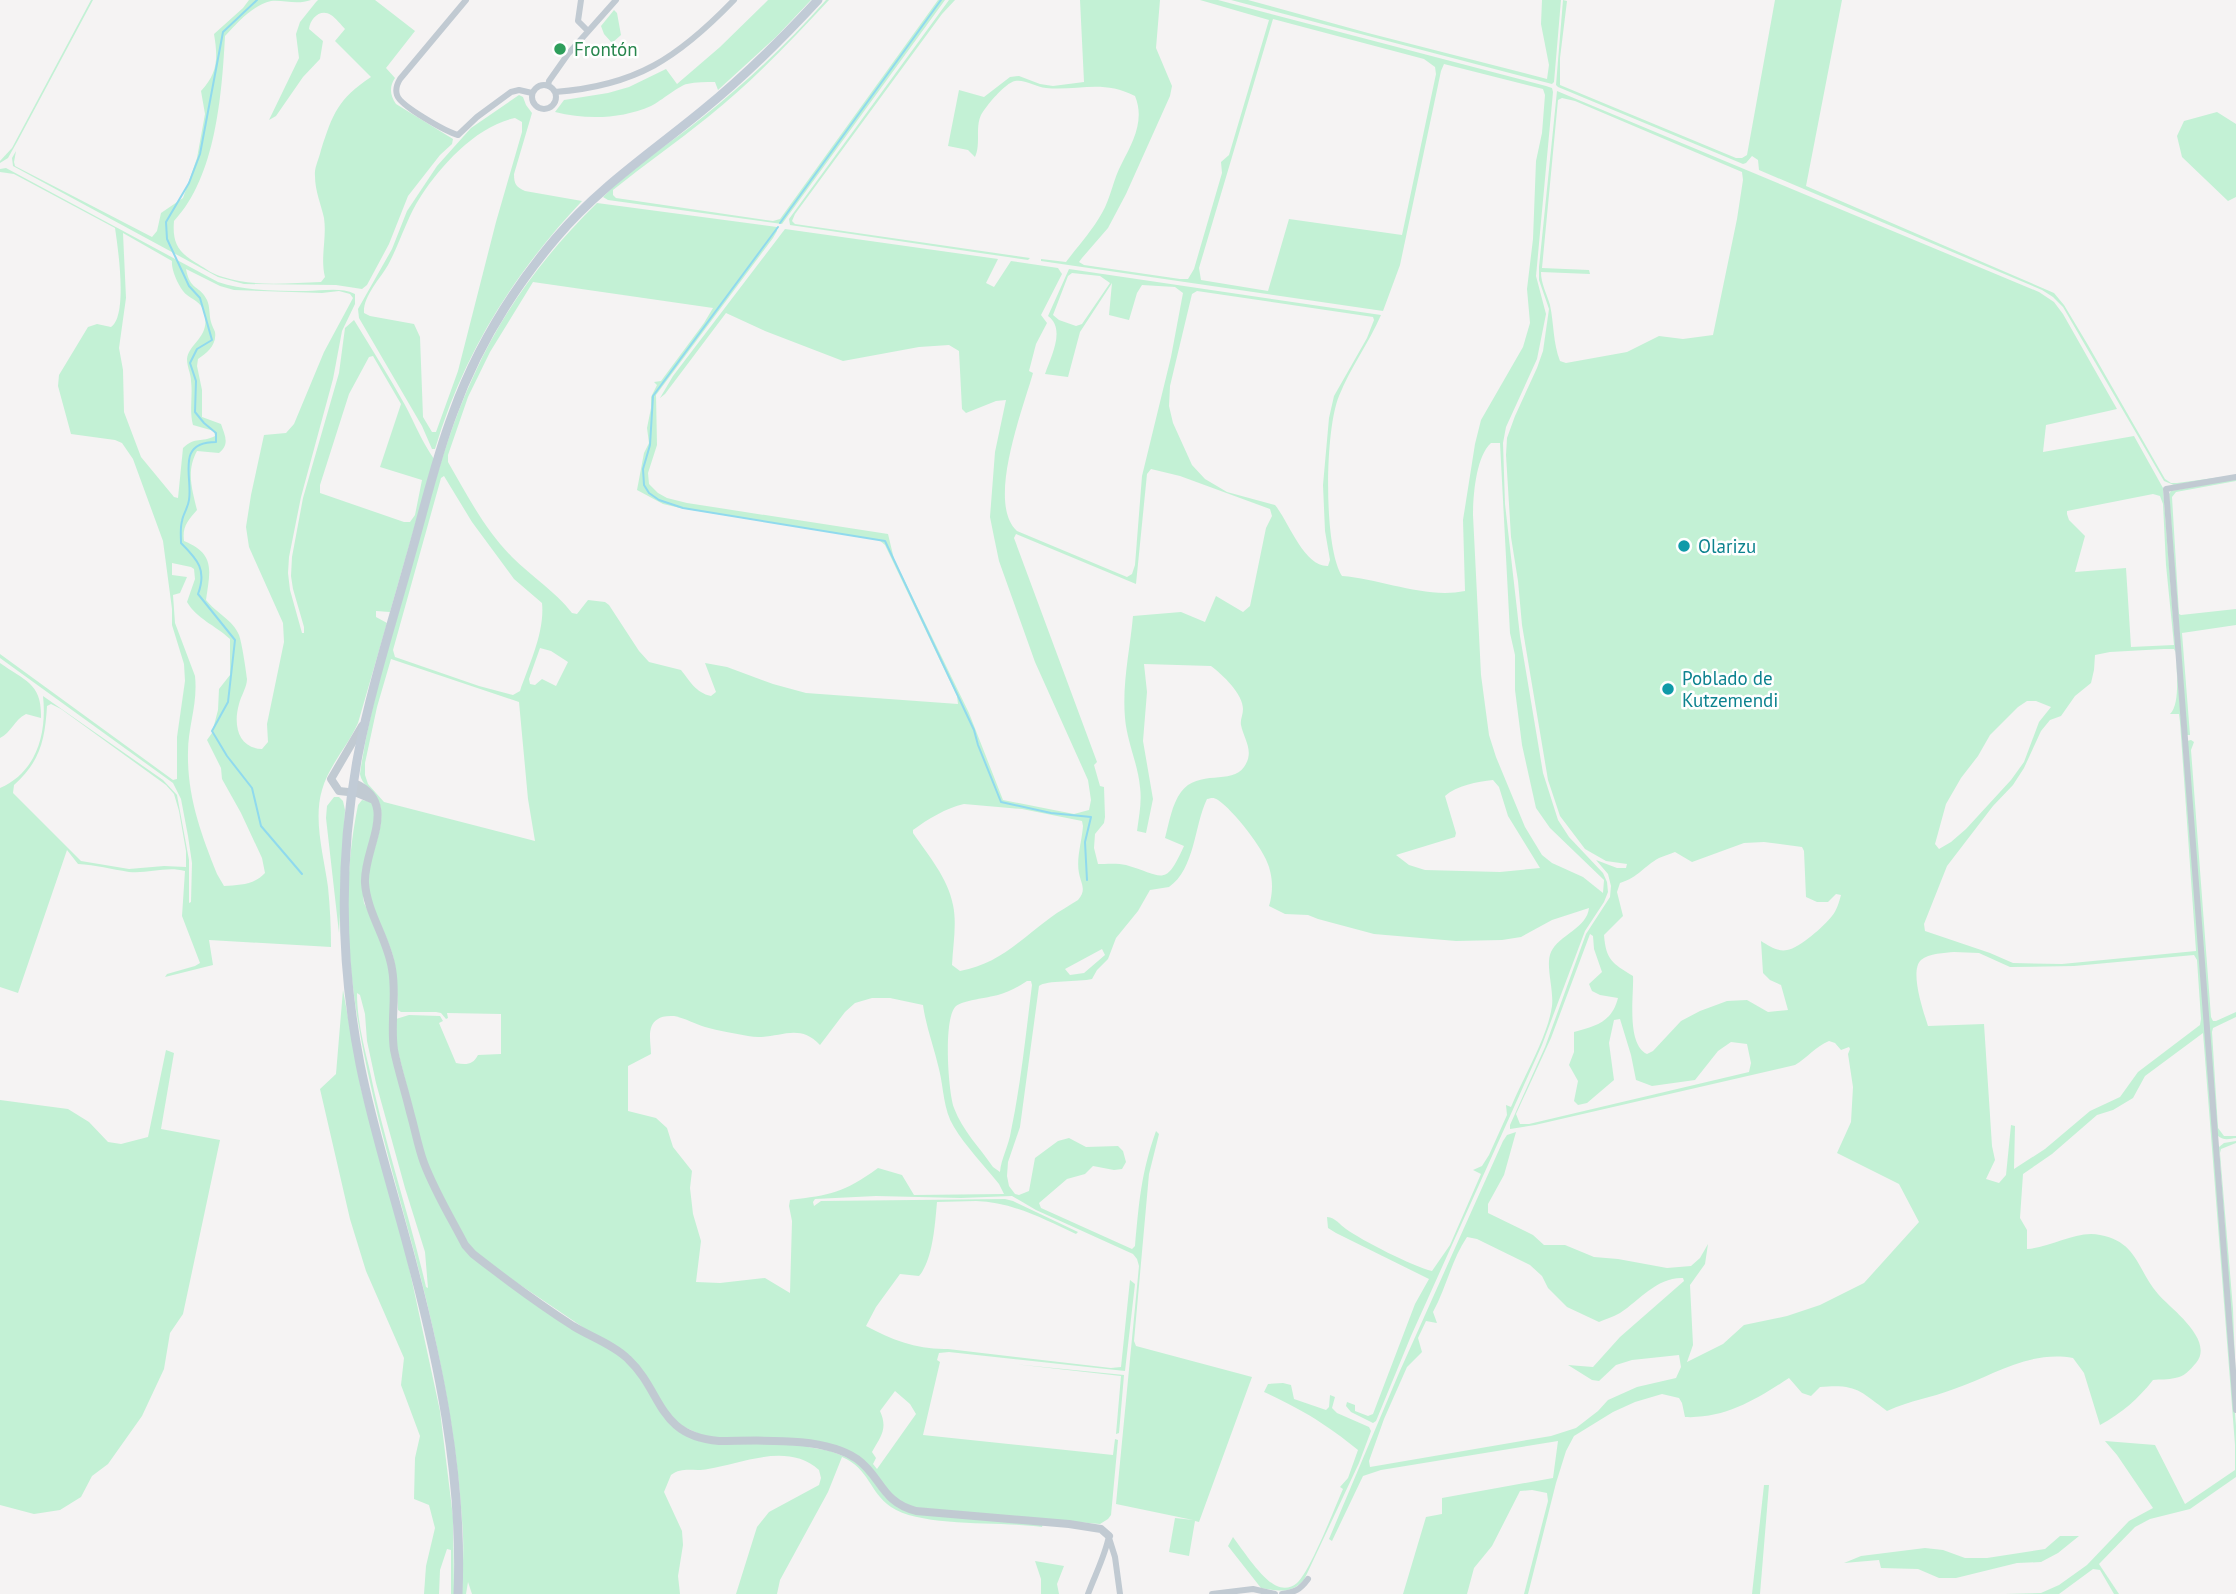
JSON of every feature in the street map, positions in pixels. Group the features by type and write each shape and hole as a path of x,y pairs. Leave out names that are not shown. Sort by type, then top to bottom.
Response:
{"main road":[{"path":"458,1594 457,1508 445,1411 421,1295 367,1095 352,1014 344,924 345,862 353,788 366,717 444,437 464,385 500,315 548,247 592,200 629,166 701,112 742,77 818,0"}],"street":[{"path":"466,0 400,79 396,89 398,99 458,135 511,92 519,90 532,93"},
{"path":"581,0 578,21 588,31"},
{"path":"548,86 568,54 616,0"},
{"path":"532,93 539,86 548,86 555,92 602,86 639,74 681,48 734,0"},
{"path":"532,93 533,103 542,109 554,103 555,92"},
{"path":"2236,477 2166,489 2236,1409"},
{"path":"366,717 331,779 339,790 353,788 370,793 375,801 377,827 367,863 365,883 370,906 385,941 392,968 395,990 393,1039 396,1056 423,1161 465,1245 473,1254 570,1324 623,1354 634,1366 662,1410 691,1435 719,1441 797,1442 840,1452 863,1464 896,1503 916,1511 1069,1524 1101,1530 1109,1536 1120,1594"},
{"path":"353,788 375,801"},
{"path":"349,817 353,806 365,796"},
{"path":"1088,1594 1109,1536"},
{"path":"1212,1594 1253,1589 1275,1594 1294,1592 1301,1589 1308,1578"}],"green space":[{"path":"91,0 17,142 8,158 0,163 12,148"},
{"path":"249,0 311,0 264,3 246,15 225,36 222,83 214,133 199,182 174,221 176,242 186,256 223,277 259,283 321,282 325,277 325,225 316,187 316,167 329,126 338,108 351,92 371,77 335,41 345,29 331,15 320,13 311,21 309,29 323,41 320,59 303,77 276,116 269,120 299,58 296,34 300,22 316,2 375,0 415,31 386,68 395,78 391,88 394,101 453,139 452,144 408,196 389,244 367,285 362,289 336,285 244,284 218,277 13,166 12,158 16,151 15,166 152,237 157,231 161,213 183,198 197,158 205,114 201,91 211,78 215,65 214,34"},
{"path":"768,0 811,0 776,37 718,90 715,82 687,84 651,106 616,116 592,117 555,112 564,100 629,87 666,69 677,84"},
{"path":"826,0 829,0 740,90 613,190 616,198 773,221 780,219 938,0 945,0 782,224 608,200 603,197 736,89 783,46"},
{"path":"949,0 955,0 942,14 792,221 795,224 1030,258 1028,260 790,225 789,219"},
{"path":"1080,0 1160,0 1156,48 1172,86 1170,96 1108,228 1079,262 1084,265 1180,279 1188,279 1194,269 1222,173 1221,162 1229,155 1269,20 1200,0 1218,0 1546,86 1552,88 1553,92 1536,276 1546,314 1537,359 1506,427 1503,443 1505,504 1520,636 1543,773 1558,820 1569,837 1603,873 1608,892 1585,931 1542,1045 1411,1336 1376,1421 1373,1423 1351,1412 1346,1406 1347,1402 1355,1405 1355,1411 1368,1416 1373,1414 1415,1304 1429,1279 1336,1233 1328,1228 1327,1217 1375,1246 1432,1271 1450,1245 1481,1174 1473,1170 1482,1166 1489,1155 1507,1115 1506,1105 1511,1107 1546,1030 1552,1006 1549,964 1551,952 1583,921 1589,908 1552,920 1521,937 1456,941 1374,934 1308,915 1285,914 1269,906 1271,877 1261,850 1232,812 1215,798 1211,798 1207,799 1189,858 1178,879 1169,887 1150,890 1138,911 1116,938 1108,959 1092,979 1039,986 1020,1127 1008,1162 1009,1186 1019,1195 1029,1191 1035,1158 1058,1141 1069,1138 1086,1147 1118,1146 1123,1151 1126,1162 1122,1169 1093,1166 1085,1174 1067,1179 1039,1203 1041,1208 1132,1249 1135,1246 1144,1175 1156,1131 1159,1134 1149,1174 1134,1341 1136,1346 1252,1377 1199,1522 1195,1521 1189,1556 1169,1552 1175,1518 1193,1520 1116,1504 1139,1266 1137,1259 1133,1254 1036,1210 1012,1196 876,1196 815,1199 813,1202 814,1206 821,1201 1005,1199 1078,1232 1076,1234 1028,1212 1002,1204 976,1201 937,1202 932,1241 924,1269 919,1276 900,1274 866,1326 895,1340 916,1346 1121,1367 1130,1280 1135,1284 1125,1371 939,1353 937,1360 940,1362 923,1435 1113,1455 1115,1439 1118,1440 1111,1515 1100,1524 910,1507 897,1501 844,1450 706,1437 680,1425 667,1413 636,1363 471,1249 435,1182 425,1157 396,1044 396,1019 409,1015 440,1016 443,1021 439,1023 456,1063 466,1064 474,1061 478,1055 501,1054 501,1014 447,1013 446,1019 436,1012 398,1010 393,956 374,909 368,879 381,823 380,805 360,774 374,702 387,654 436,478 463,400 512,305 543,262 597,203 777,227 773,238 656,395 657,445 648,473 649,484 667,498 687,503 888,534 894,559 969,713 1003,800 1074,814 1089,810 1091,800 1088,780 1035,662 999,561 990,517 995,452 1006,400 996,401 966,413 962,409 959,351 949,345 919,347 843,361 726,313 660,398 673,376 785,229 998,259 986,283 994,287 1011,261 1058,268 1062,274 1041,315 1047,323 1036,344 1029,371 1033,373 1010,455 1005,500 1008,518 1017,531 1127,577 1132,574 1135,565 1142,476 1171,357 1183,293 1175,287 1142,285 1129,320 1109,315 1112,283 1080,332 1068,377 1045,374 1057,335 1053,321 1048,316 1069,269 1381,315 1343,386 1334,412 1328,487 1336,561 1342,576 1419,591 1465,591 1463,520 1475,444 1481,420 1523,347 1530,323 1527,289 1533,239 1536,161 1542,133 1545,95 1543,89 1444,64 1400,265 1383,311 1041,261 1066,262 1102,213 1136,131 1139,114 1135,96 1112,88 1058,89 1015,81 1001,90 981,115 975,157 968,150 948,146 959,90 984,97 1010,77 1019,76 1053,86 1084,82","holes":["1273,19 1424,59 1435,67 1436,74 1402,235 1289,219 1268,291 1201,280 1199,268","1072,273 1100,276 1110,283 1082,324 1076,326 1053,315 1068,276","533,282 713,308 661,381 654,382 657,385 651,397 647,428 649,443 644,453 637,490 663,504 680,508 879,540 885,545 957,696 958,704 806,693 727,667 705,663 716,692 711,696 697,689 681,670 649,662 609,605 588,600 577,614 572,613 502,547 485,524 448,462 468,397 490,352","1197,291 1373,317 1367,338 1334,396 1329,418 1323,485 1325,531 1330,560 1328,566 1319,564 1304,552 1275,505 1227,492 1205,479 1192,465 1173,423 1169,406 1170,386 1192,294","1491,443 1500,443 1510,633 1515,655 1515,690 1522,745 1536,808 1550,828 1604,880 1603,893 1583,877 1552,863 1542,855 1525,827 1489,735 1481,675 1473,515 1479,466","1151,469 1180,476 1270,509 1272,516 1266,528 1250,606 1243,612 1216,596 1205,622 1181,612 1133,616 1124,705 1126,727 1140,787 1137,831 1146,833 1153,799 1143,741 1147,692 1144,664 1211,666 1216,670 1240,697 1243,709 1241,725 1249,751 1247,761 1239,772 1196,781 1181,792 1173,808 1165,838 1184,846 1167,873 1156,875 1123,864 1098,864 1094,848 1095,834 1104,823 1104,787 1100,786 1094,765 1097,762 1014,538 1016,534 1136,584 1147,474","444,476 472,522 514,579 542,603 539,637 520,691 513,695 395,657 393,650 441,478","540,648 551,651 568,662 556,686 542,679 535,685 530,684 529,679","391,659 519,702 528,799 535,841 384,802 368,784 365,775 377,707","1493,780 1499,787 1508,816 1540,868 1500,872 1425,870 1409,865 1396,855 1455,837 1445,796 1455,789","964,804 1022,809 1082,821 1078,862 1083,887 1081,896 998,957 960,971 952,965 955,920 947,885 913,833 913,830 944,811","1102,949 1105,955 1084,973 1070,975 1065,969","1031,981 1018,1095 1000,1172 993,1167 972,1139 954,1108 949,1072 949,1024 956,1006","872,998 890,998 923,1005 950,1120 1004,1194 914,1195 902,1175 878,1168 856,1183 836,1191 790,1200 790,1293 765,1278 720,1283 696,1282 701,1241 693,1214 690,1188 692,1171 673,1147 667,1128 656,1118 628,1111 628,1066 651,1054 652,1026 658,1019 666,1016 748,1036 803,1034 820,1045 855,1003","895,1391 910,1404 916,1414 877,1469 873,1464 876,1458 872,1452 882,1432 880,1411"]},
{"path":"1231,0 1248,0 1547,79 1549,65 1541,24 1542,0 1561,0 1554,82 1552,84"},
{"path":"1563,0 1567,1 1560,58 1560,85 1736,158 1742,158 1747,155 1775,0 1842,0 1806,186 2054,293 2088,345 2165,479 2177,483 2236,475 2174,485 2164,481 2063,307 2042,290 1759,170 1758,160 1752,156 1743,164 1558,87 1556,85"},
{"path":"614,10 621,35 612,43 601,26"},
{"path":"1557,91 2039,292 2054,302 2063,314 2117,409 2046,425 2043,452 2134,436 2163,488 2176,653 2174,649 2164,649 2095,655 2091,683 2075,696 2061,716 2050,720 2041,731 2013,785 1993,806 1947,866 1924,924 1925,931 2013,963 2062,964 2196,951 2180,722 2179,714 2170,714 2177,694 2176,656 2236,1426 2236,1477 2190,1509 2150,1519 2135,1527 2099,1564 2119,1594 2114,1594 2100,1570 2093,1569 2059,1594 2005,1594 2041,1593 2059,1585 2087,1565 2129,1521 2153,1508 2105,1441 2155,1445 2185,1504 2235,1470 2203,1033 2145,1076 2133,1098 2113,1110 2097,1115 2052,1154 2023,1174 2020,1218 2027,1230 2027,1249 2082,1235 2100,1235 2113,1239 2130,1250 2151,1285 2181,1316 2196,1335 2200,1345 2196,1363 2187,1373 2170,1379 2153,1380 2129,1405 2100,1425 2084,1373 2073,1358 2057,1356 2012,1365 1954,1389 1887,1411 1850,1388 1820,1387 1811,1396 1802,1393 1789,1378 1740,1406 1700,1417 1685,1417 1679,1398 1662,1394 1613,1412 1574,1436 1566,1451 1556,1483 1528,1594 1524,1594 1548,1501 1547,1493 1532,1490 1520,1491 1492,1546 1474,1568 1467,1594 1403,1594 1426,1517 1442,1514 1442,1498 1553,1478 1558,1441 1381,1470 1363,1476 1332,1541 1329,1539 1399,1373 1507,1135 1516,1132 1504,1175 1488,1204 1488,1213 1533,1235 1544,1245 1565,1245 1594,1257 1667,1268 1691,1266 1700,1258 1708,1244 1705,1264 1690,1285 1693,1345 1687,1362 1723,1344 1744,1325 1787,1316 1820,1305 1864,1283 1919,1222 1899,1184 1837,1153 1851,1122 1853,1087 1849,1047 1841,1050 1829,1041 1795,1065 1510,1129 1510,1125 1545,1047 1586,934 1610,897 1608,874 1596,860 1617,868 1626,868 1627,864 1606,861 1585,849 1560,816 1548,780 1522,625 1511,537 1506,455 1507,438 1543,351 1549,309 1539,280","holes":["1562,98 1575,101 1742,172 1737,219 1713,335 1683,339 1659,336 1627,352 1566,363 1560,361 1541,272 1590,274 1589,270 1542,268 1558,100","2153,494 2160,496 2163,504 2174,645 2131,647 2126,568 2075,572 2085,536 2069,520 2067,511","2027,701 2036,701 2051,707 2039,722 2024,762 2011,780 1966,829 1939,849 1935,844 1946,804 1990,735","1764,842 1802,847 1806,897 1817,902 1828,902 1836,894 1841,895 1832,916 1818,931 1798,945 1780,950 1761,941 1763,973 1781,985 1788,1010 1768,1012 1747,1000 1727,1001 1681,1021 1647,1054 1640,1049 1634,1030 1633,976 1611,960 1606,950 1604,935 1623,916 1617,892 1620,883 1632,878 1659,858 1675,852 1692,862 1744,843","1590,934 1593,936 1594,949 1602,972 1589,984 1592,991 1618,998 1612,1013 1602,1022 1574,1032 1574,1052 1569,1065 1578,1081 1574,1101 1578,1105 1587,1103 1614,1080 1609,1043 1614,1020 1620,1019 1636,1080 1652,1086 1695,1080 1718,1051 1731,1042 1747,1044 1751,1063 1749,1072 1529,1124 1520,1124 1516,1114 1551,1038","1979,953 2010,967 2074,966 2194,955 2197,960 2200,1025 2138,1072 2120,1097 2090,1111 2045,1149 2014,1169 2015,1126 2011,1125 2006,1175 1999,1183 1986,1179 1995,1160 1984,1024 1928,1026 1918,992 1916,973 1921,960 1933,955","1467,1237 1477,1239 1530,1265 1567,1307 1599,1322 1620,1313 1657,1285 1683,1278 1684,1281 1620,1337 1593,1367 1568,1365 1592,1380 1599,1381 1616,1365 1632,1360 1679,1355 1681,1367 1676,1378 1637,1387 1608,1400 1576,1428 1551,1436 1370,1467 1369,1461 1384,1419 1407,1367 1422,1352 1418,1338 1426,1321 1437,1323 1433,1312"]},
{"path":"519,95 523,97 532,113 514,174 516,185 525,191 582,201 534,257 494,316 460,380 435,449 432,449 422,426 359,318 358,309 392,249 407,211 437,166 471,128","holes":["515,118 522,122 522,132 458,371 436,432 432,432 423,417 420,337 414,324 370,316 364,313 366,300 388,265 416,204 439,171 462,148 487,129"]},
{"path":"2217,112 2236,124 2236,197 2228,201 2182,157 2177,136 2184,121"},
{"path":"6,168 218,282 262,290 337,290 355,294 355,304 342,331 333,379 301,497 289,557 290,590 302,633 304,627 291,576 292,557 303,498 339,373 345,328 354,320 434,459 390,612 376,611 376,617 387,623 358,723 329,772 322,790 319,826 328,887 331,947 209,940 213,965 165,977 200,963 182,916 185,871 171,869 129,872 78,864 67,850 18,993 0,987 0,788 23,772 37,750 43,724 43,696 163,780 177,795 189,860 189,903 192,863 181,799 173,783 0,658 0,654 173,780 177,779 177,737 185,681 184,664 172,625 163,541 133,459 122,443 115,440 71,434 58,386 59,375 88,327 97,324 111,327 116,320 121,296 115,228 14,174 0,172 0,169","holes":["123,233 172,261 173,272 181,288 203,309 203,333 187,359 191,378 191,414 193,425 214,431 215,436 192,442 183,448 178,498 174,497 141,457 124,412 123,370 119,348 126,298","186,269 234,290 322,293 339,291 350,294 353,298 324,352 294,424 286,433 264,435 251,495 246,527 249,547 283,623 284,642 267,724 268,742 262,749 247,744 237,727 237,712 247,679 239,635 233,625 206,600 209,572 206,558 202,552 184,541 186,524 197,510 191,480 194,458 197,451 219,453 226,440 221,424 202,417 198,359 213,345 215,332 207,300 188,276","373,356 401,404 380,467 422,480 415,515 410,522 320,493 320,485 349,394 369,357","172,563 194,569 195,579 187,602 201,617 230,639 230,675 219,689 218,710 212,733 207,740 221,768 222,779 262,858 265,873 256,880 241,885 224,886 217,874 201,829 190,784 188,752 195,676 175,623 173,595 180,593 187,577 172,575","51,704 61,709 166,785 174,794 179,811 186,867 129,869 81,861 13,793 14,785 30,768 40,750 47,706"]},
{"path":"2236,479 2176,492 2172,497 2179,614 2236,609 2236,625 2182,633 2190,735 2187,735 2169,494 2171,491"},
{"path":"0,663 35,690 41,706 41,718 26,714 0,738"},
{"path":"2187,741 2194,742 2191,750 2211,1017 2216,1021 2236,1012 2236,1017 2213,1028 2212,1032 2218,1128 2224,1136 2236,1136 2228,1139 2217,1135"},
{"path":"334,797 343,801 345,810 339,933 326,818 327,806"},
{"path":"362,800 372,802 375,816 363,896 382,939 390,971 390,1026 420,1157 463,1246 632,1366 662,1413 699,1441 723,1444 792,1444 830,1451 851,1459 865,1470 885,1497 897,1506 1043,1524 1042,1527 942,1521 905,1514 884,1501 864,1474 842,1457 828,1492 780,1580 777,1594 736,1594 757,1527 769,1512 819,1485 821,1478 819,1470 794,1457 765,1457 708,1469 680,1471 671,1475 664,1492 682,1531 683,1545 678,1576 680,1594 472,1594 468,1582 466,1594 462,1594 463,1543 451,1421 428,1308 368,1075 358,1022 348,914 350,860 358,805","holes":["357,993 360,995 376,1083 425,1252 428,1288 375,1095 359,1021"]},
{"path":"343,990 361,1089 407,1258 440,1411 453,1517 454,1594 451,1594 451,1550 447,1549 440,1570 439,1594 424,1594 426,1566 435,1528 429,1505 414,1499 415,1458 420,1436 401,1385 404,1358 366,1271 350,1219 320,1089 336,1074"},
{"path":"166,1050 174,1053 161,1129 220,1140 183,1314 170,1333 164,1369 142,1416 108,1464 92,1476 81,1497 60,1510 34,1514 0,1505 0,1100 68,1109 89,1122 108,1142 121,1144 148,1137"},
{"path":"2236,1141 2221,1149 2220,1153 2233,1309 2236,1388 2219,1147 2224,1143"},
{"path":"1014,1364 1124,1375 1119,1433 1116,1434 1121,1376"},
{"path":"1268,1384 1291,1385 1294,1399 1326,1410 1329,1407 1330,1395 1335,1397 1332,1408 1337,1413 1369,1427 1371,1431 1359,1463 1304,1580 1294,1588 1280,1590 1261,1588 1228,1546 1233,1537 1271,1583 1282,1588 1295,1585 1315,1553 1343,1489 1340,1487 1348,1478 1358,1450 1313,1418 1264,1392"},
{"path":"1764,1485 1769,1485 1760,1594 1752,1594"},
{"path":"2060,1536 2079,1536 2058,1553 2041,1562 2017,1563 1956,1578 1939,1578 1918,1569 1881,1568 1879,1560 1844,1563 1861,1556 1925,1548 1943,1550 1965,1558 1987,1558 2045,1549"},
{"path":"1035,1561 1064,1566 1057,1584 1059,1594 1041,1594 1041,1579"}],"waterway":[{"path":"257,0 223,32 200,154 189,183 166,222 167,239 189,286 200,298 212,340 197,349 190,363 196,381 195,412 216,433 216,442 203,444 190,454 190,491 181,524 181,543 199,566 202,578 198,594 235,640 228,702 212,731 252,788 261,826 302,874"},
{"path":"780,223 941,0"},
{"path":"778,227 653,396 650,445 643,469 644,485 649,493 659,500 683,508 885,541 974,730 1001,802 1051,813 1091,817 1085,842 1087,880"}],"place":[{"name":"Frontón","path":"560,49"},
{"name":"Olarizu","path":"1684,546"},
{"name":"Poblado de Kutzemendi","path":"1668,689"}]}
